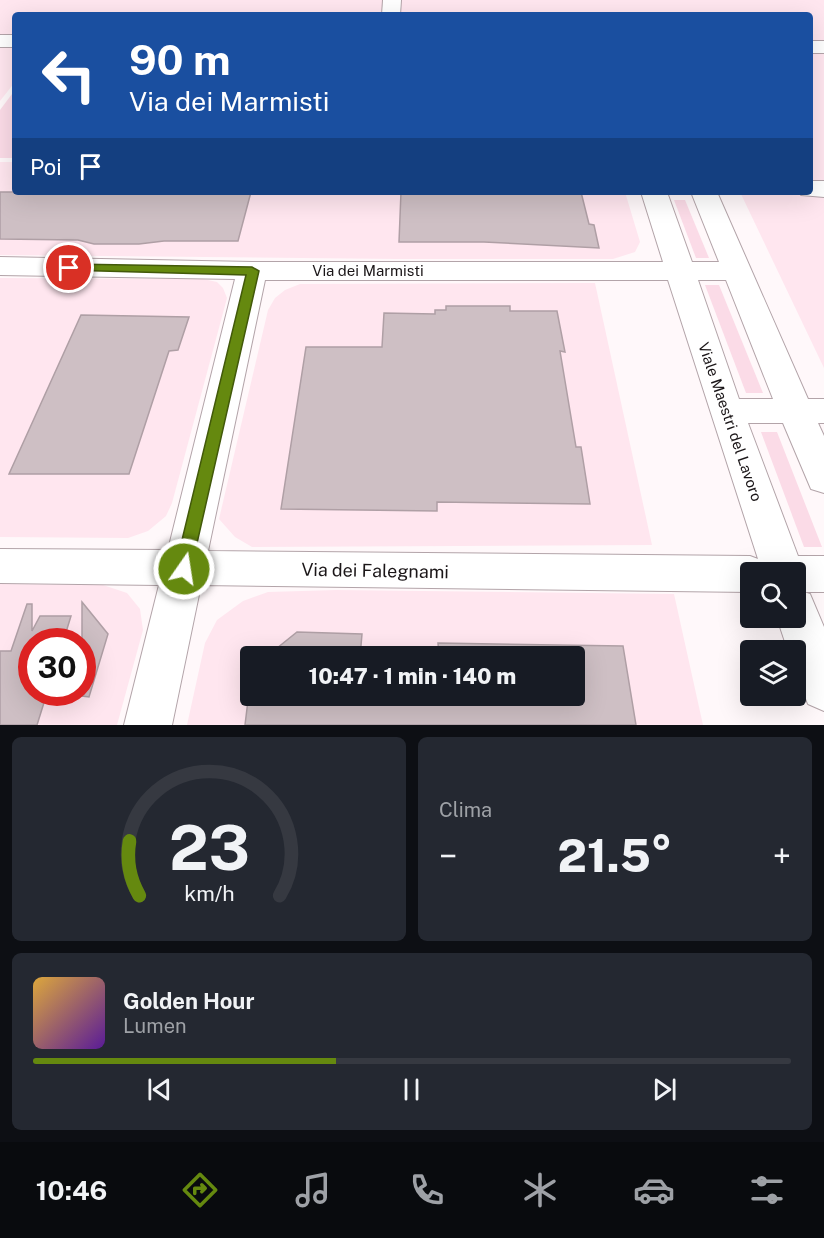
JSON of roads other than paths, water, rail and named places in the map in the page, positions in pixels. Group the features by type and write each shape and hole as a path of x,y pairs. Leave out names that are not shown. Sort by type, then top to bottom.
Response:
{"street":[{"name":"Viale Maestri del Lavoro","path":"655,195 726,411 779,562"},
{"path":"705,195 736,271 810,410 824,478"},
{"name":"Via dei Marmisti","path":"0,266 252,271 736,271"},
{"path":"148,725 252,271"},
{"path":"726,411 810,410"},
{"name":"Via dei Falegnami","path":"0,566 740,574"},
{"path":"806,574 824,574"},
{"path":"802,628 824,690"}]}
